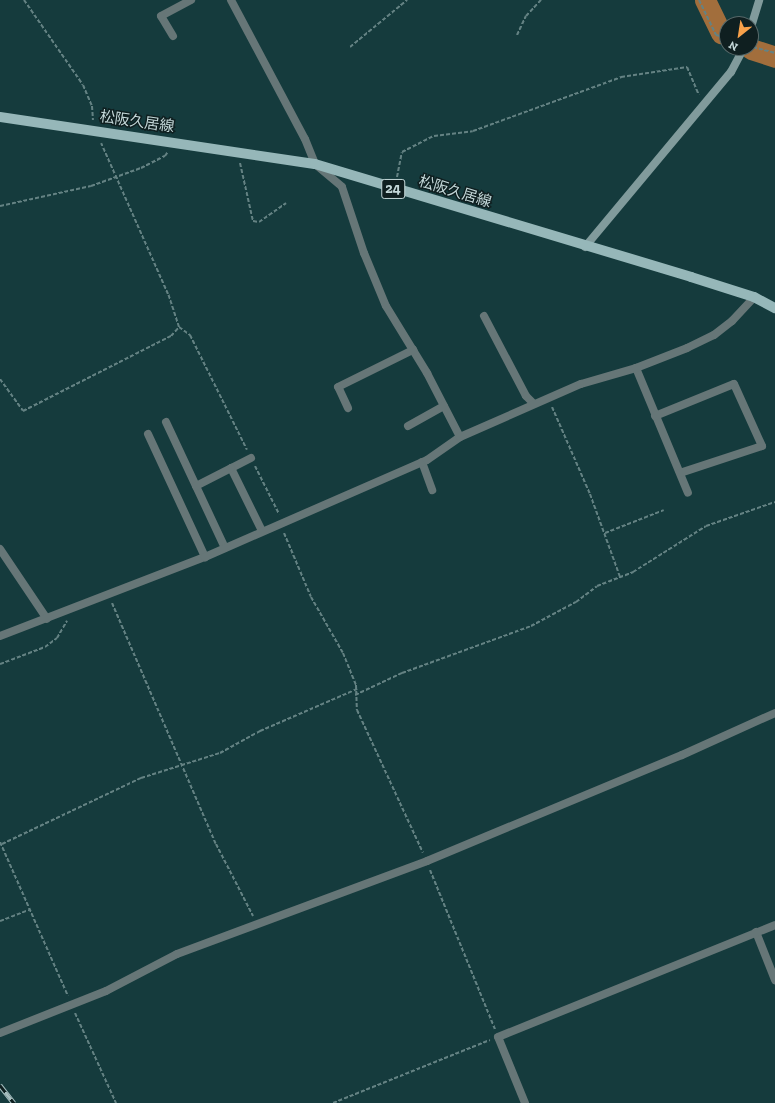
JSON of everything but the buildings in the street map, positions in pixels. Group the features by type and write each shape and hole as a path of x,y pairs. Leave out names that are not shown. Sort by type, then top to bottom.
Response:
{"main road":[{"name":"松阪久居線","path":"0,117 315,164 394,190 754,297 775,308"}],"street":[{"path":"173,36 162,16 191,0"},
{"path":"231,0 305,139 315,164 342,187 364,253 386,306 413,350 460,437"},
{"path":"754,16 759,0"},
{"path":"585,247 704,106 731,72 740,56"},
{"path":"0,636 205,558 280,523 422,462 460,437 534,404 581,384 636,368 714,336 732,322 754,297"},
{"path":"484,316 526,396 534,404"},
{"path":"348,408 338,387 413,350"},
{"path":"636,368 688,493"},
{"path":"656,416 734,384 762,446 680,473"},
{"path":"408,426 444,406"},
{"path":"166,422 224,548"},
{"path":"148,434 205,558"},
{"path":"196,486 251,458"},
{"path":"422,462 432,490"},
{"path":"231,468 262,531"},
{"path":"0,549 47,618"},
{"path":"0,1033 29,1023 70,1003 106,991 176,954 258,925 593,793 775,713"},
{"path":"525,1103 498,1037 775,925"},
{"path":"756,932 775,980"}],"path":[{"path":"24,0 83,85 92,106 95,131 168,294 179,327 190,335 282,518 280,523 311,597 343,653 357,689 260,731 220,753 141,778 1,843 70,1003 116,1103"},
{"path":"350,47 407,0"},
{"path":"517,35 526,16 541,0"},
{"path":"699,0 716,35 719,36"},
{"path":"759,48 775,53"},
{"path":"394,190 402,152 434,136 473,131 620,77 687,67 704,106"},
{"path":"0,206 91,186 165,156 172,142"},
{"path":"237,152 253,221 259,222 286,203"},
{"path":"0,379 23,411 171,336 179,327"},
{"path":"548,398 604,533 620,577"},
{"path":"355,695 402,673 531,626 576,602 597,586 633,572 706,526 775,502"},
{"path":"604,533 664,510"},
{"path":"108,595 180,766 216,844 258,925"},
{"path":"0,664 45,647 58,638 71,609"},
{"path":"0,921 29,910"},
{"path":"333,1103 498,1037"}],"waterway":[{"path":"705,0 719,29"},
{"path":"759,52 775,57"}],"railway":[{"path":"0,1085 14,1103"}]}
